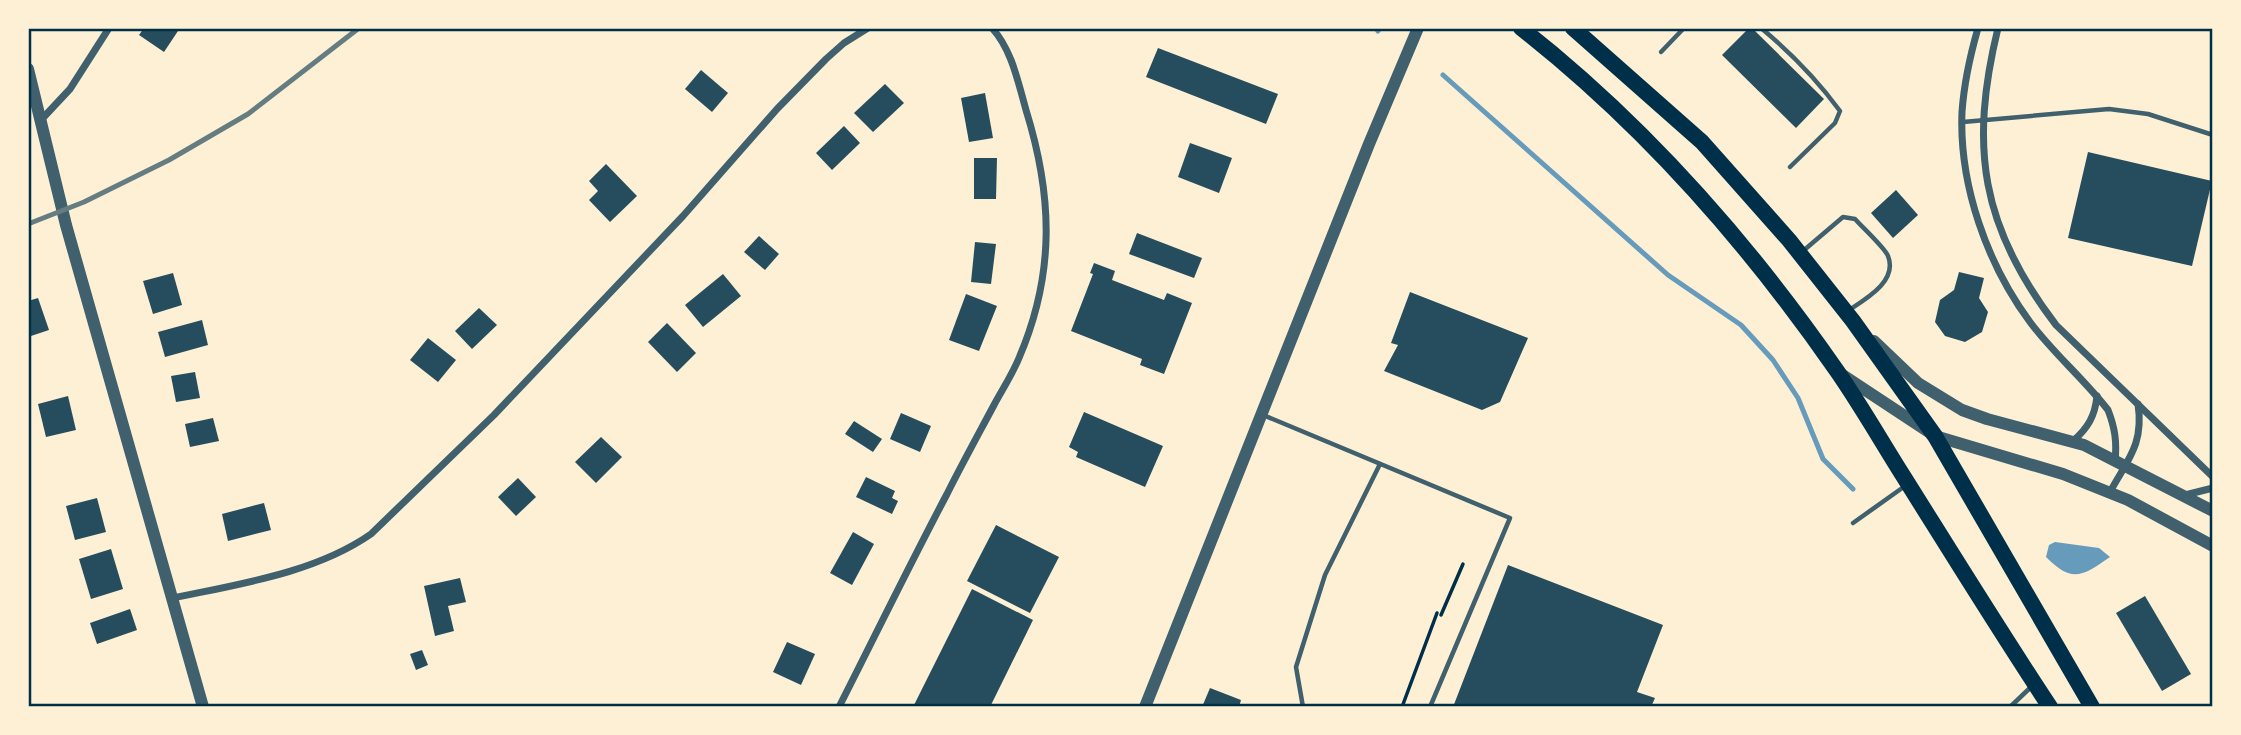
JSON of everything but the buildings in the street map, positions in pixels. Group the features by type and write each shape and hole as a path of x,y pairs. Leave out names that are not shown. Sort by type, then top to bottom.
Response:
{"highway":[{"path":"1521,28 1601,97 1657,152 1765,275 1837,371 2050,707"},
{"path":"1573,28 1702,142 1800,254 1849,317 1935,436 2092,707"}],"street":[{"path":"41,121 70,89 109,28"},
{"path":"173,598 315,563 354,546 371,534 494,415 683,216 777,108 826,58 868,28"},
{"path":"839,707 945,496 1018,360 1032,325 1041,288 1047,213 1043,175 1035,138 1010,57 992,28"},
{"path":"1145,707 1369,144 1419,28"},
{"path":"1978,28 1964,87 1963,122 1964,149 1971,191 1982,231 2012,295 2032,324 2108,410 2115,426 2120,463 2110,492"},
{"path":"1998,28 1982,120 1985,168 1992,204 2017,266 2034,297 2056,325 2213,477"},
{"path":"28,69 66,225 203,707"},
{"path":"1849,317 1919,383 1962,410 2073,441 2213,511"},
{"path":"1837,371 1935,436 2063,474 2110,492 2191,532 2213,546"},
{"path":"2073,441 2091,422 2096,410 2097,396"},
{"path":"2120,463 2134,452 2139,437 2141,420 2138,404"},
{"path":"2185,495 2213,488"}],"lane":[{"path":"1661,52 1684,28"},
{"path":"1761,28 1827,93 1840,111 1835,123 1790,167"},
{"path":"1963,122 2089,110 2118,110 2148,114 2213,135"},
{"path":"1800,254 1843,217 1851,217 1888,255 1889,270 1882,285 1849,317"},
{"path":"1262,415 1510,518 1430,707"},
{"path":"1303,707 1296,667 1325,575 1380,464"},
{"path":"1853,523 1908,483"},
{"path":"2010,707 2034,684"}],"path":[{"path":"1402,707 1439,614 1463,564"}],"water":[{"path":"2055,542 2099,548 2110,557 2084,573 2070,574 2046,557 2049,545"}],"waterway":[{"path":"1443,75 1668,275 1741,325 1773,360 1798,398 1823,459 1853,489"}],"railway":[{"path":"28,224 84,202 169,160 248,114 359,28"}]}
